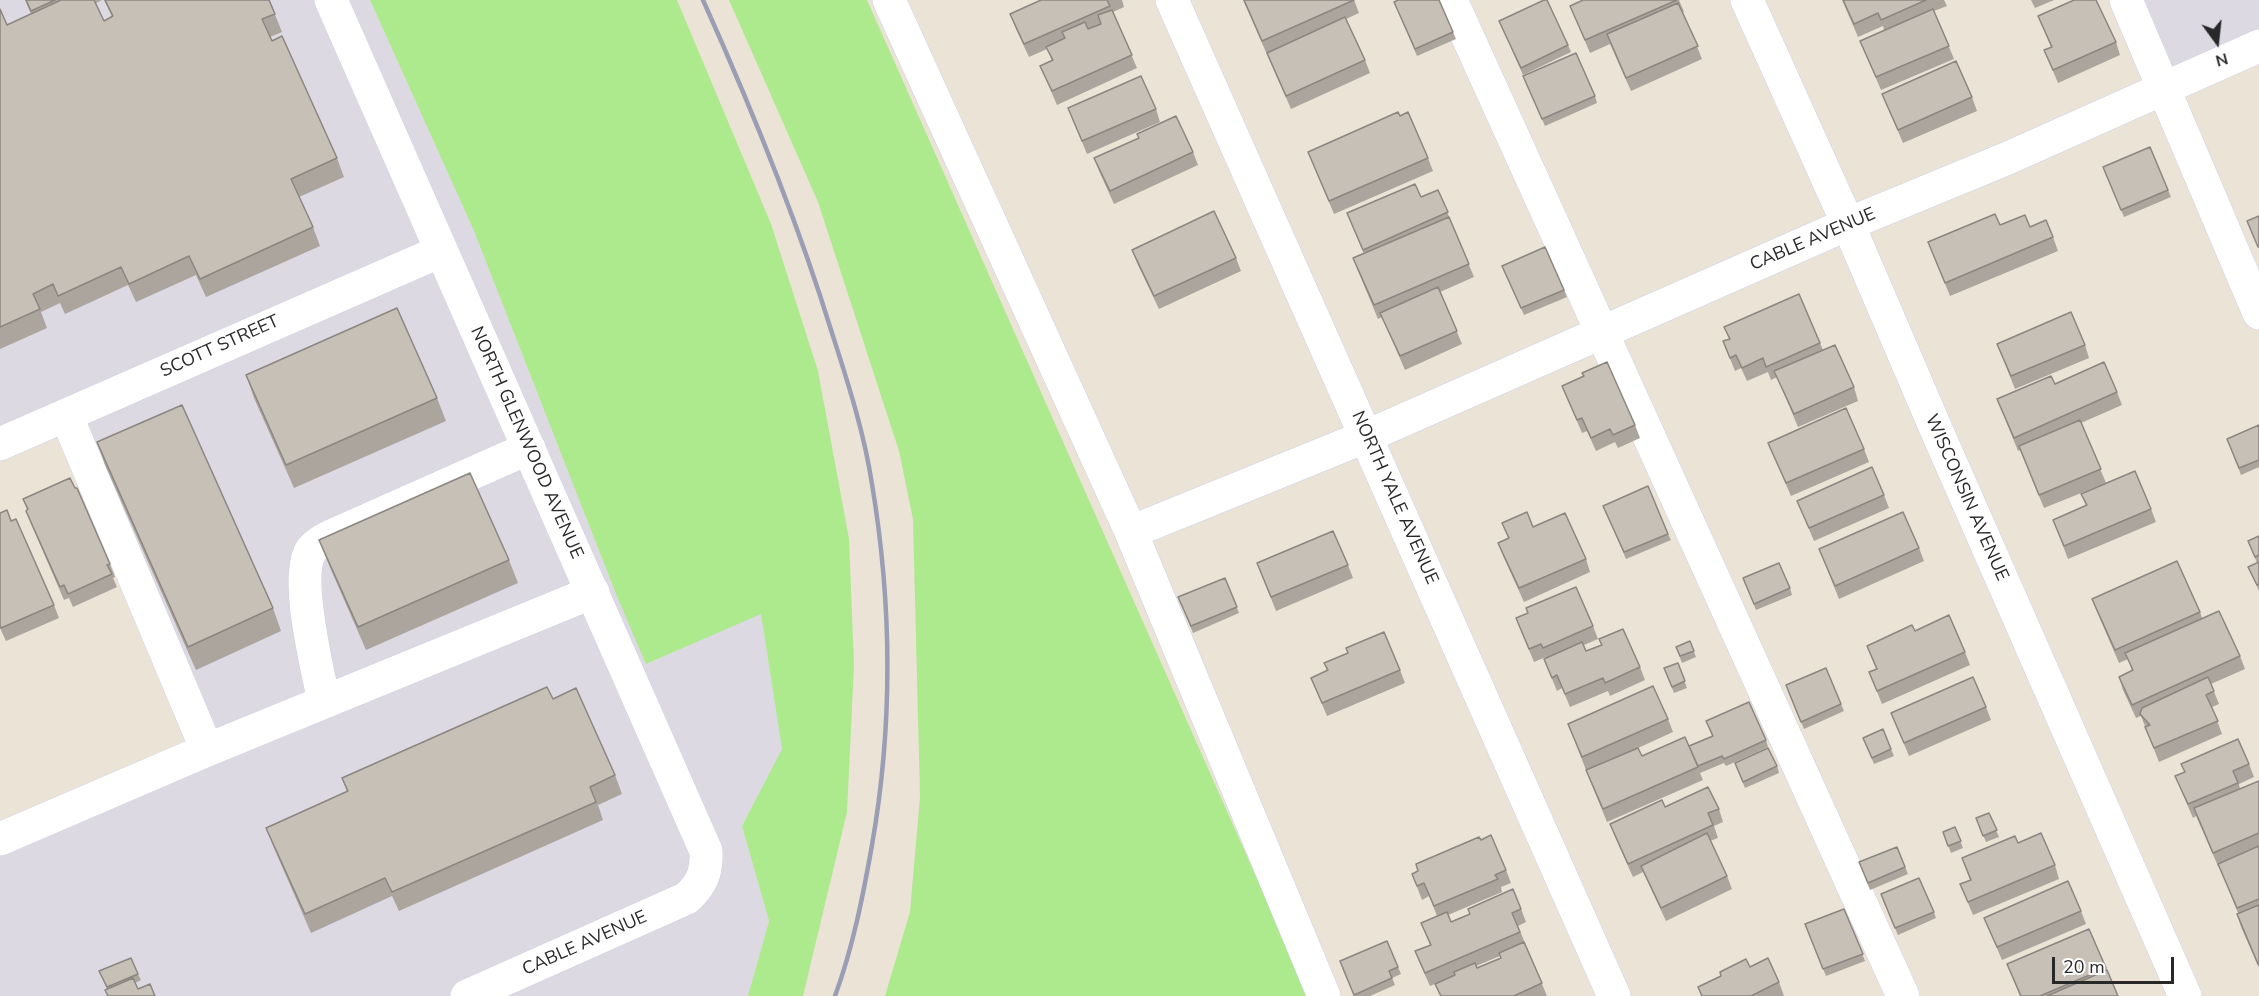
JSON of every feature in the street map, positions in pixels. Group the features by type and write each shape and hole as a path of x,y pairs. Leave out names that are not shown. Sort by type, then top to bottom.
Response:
{"street":[{"name":"NORTH GLENWOOD AVENUE","path":"331,0 706,851 706,870 699,887"},
{"path":"889,0 1131,532 1324,996"},
{"name":"NORTH YALE AVENUE","path":"1172,0 1614,996"},
{"path":"1451,0 1903,996"},
{"name":"WISCONSIN AVENUE","path":"1747,0 1848,224 2185,996"},
{"path":"2126,0 2259,313"},
{"name":"CABLE AVENUE","path":"1131,532 1367,436 1848,224 2008,158 2259,46"},
{"name":"SCOTT STREET","path":"0,444 441,251"},
{"path":"66,415 207,750"},
{"path":"324,702 309,626 304,582 312,549 331,536 529,448"},
{"path":"0,839 207,750 593,592"},
{"name":"CABLE AVENUE","path":"467,996 687,898 699,887"}],"shaded area":[{"path":"0,0 370,0 474,231 616,594 647,664 761,613 782,749 742,826 769,921 748,996 0,996 0,839 207,750 66,415 0,444"},
{"path":"2126,0 2259,0 2259,46 2165,88"}],"green space":[{"path":"370,0 677,0 771,224 818,371 849,539 854,666 847,812 803,996 748,996 769,921 742,826 782,749 761,614 646,664 616,594 474,231"},
{"path":"729,0 867,0 1309,996 885,996 910,912 920,797 913,519 899,451 818,202"}],"building":[{"path":"26,0 55,0 31,11"},
{"path":"61,0 94,0 104,21 113,16 105,0 269,0 275,14 262,19 272,41 282,36 337,158 291,179 313,227 200,279 189,256 129,284 121,267 58,296 53,284 33,294 40,309 0,327 0,9 7,25"},
{"path":"1041,0 1107,0 1110,6 1024,44 1010,14"},
{"path":"1244,0 1354,0 1262,41"},
{"path":"1398,0 1439,0 1453,32 1415,49 1394,2"},
{"path":"1547,0 1568,45 1521,68 1499,21"},
{"path":"1583,0 1677,0 1585,40 1570,6"},
{"path":"1843,0 1926,0 1881,20 1878,13 1854,24"},
{"path":"2074,0 2096,0 2116,42 2053,70 2044,50 2052,47 2038,16"},
{"path":"1678,3 1698,46 1626,78 1607,34"},
{"path":"1933,9 1949,46 1876,77 1860,41"},
{"path":"1112,10 1132,55 1052,91 1040,66 1053,60 1046,47 1065,38 1062,32 1085,22 1088,29 1101,24 1098,15"},
{"path":"1345,17 1365,60 1286,96 1267,53"},
{"path":"1576,53 1595,96 1542,119 1523,76"},
{"path":"1956,61 1972,97 1898,130 1882,94"},
{"path":"1141,76 1156,109 1082,141 1068,108"},
{"path":"1398,112 1400,116 1408,112 1428,158 1329,201 1308,152"},
{"path":"1176,116 1193,152 1110,191 1094,158 1139,138 1137,134"},
{"path":"2150,147 2168,190 2121,210 2103,167"},
{"path":"1415,184 1421,197 1438,190 1448,212 1363,250 1347,213"},
{"path":"1214,211 1236,258 1154,296 1132,250"},
{"path":"1995,214 2000,225 2025,215 2030,227 2046,220 2053,237 1945,283 1928,242"},
{"path":"2259,216 2259,247 2258,247 2247,221"},
{"path":"1449,217 1469,264 1374,305 1353,258"},
{"path":"1545,247 1564,290 1521,308 1502,266"},
{"path":"1438,287 1457,331 1400,356 1380,313"},
{"path":"1799,294 1820,343 1766,367 1763,358 1742,368 1736,355 1730,358 1723,341 1730,339 1724,327"},
{"path":"397,308 437,398 286,465 246,375"},
{"path":"2071,312 2085,345 2011,376 1997,344"},
{"path":"1835,345 1854,387 1794,414 1774,371"},
{"path":"1607,362 1635,425 1613,435 1610,429 1591,438 1582,418 1577,420 1562,386 1584,376 1582,373"},
{"path":"2104,362 2117,392 2014,438 1997,399 2051,376 2055,384"},
{"path":"182,405 273,608 188,647 97,442"},
{"path":"1846,408 1864,449 1786,483 1768,443"},
{"path":"2080,420 2101,469 2039,495 2019,446"},
{"path":"2259,425 2259,460 2239,468 2227,439"},
{"path":"1872,467 1884,495 1809,528 1797,501"},
{"path":"2135,471 2151,509 2064,546 2053,520 2087,505 2081,494"},
{"path":"470,473 509,560 358,627 319,540"},
{"path":"70,478 77,488 110,564 107,565 112,574 68,594 64,585 60,587 26,511 28,509 23,499"},
{"path":"1648,486 1668,534 1624,552 1603,506"},
{"path":"7,510 11,521 16,519 54,605 1,628 0,513"},
{"path":"1527,512 1533,527 1565,513 1586,559 1519,588 1498,543 1509,538 1502,523"},
{"path":"1903,512 1919,548 1835,586 1819,549"},
{"path":"1333,531 1348,565 1271,597 1257,563"},
{"path":"2259,536 2259,555 2255,557 2248,541"},
{"path":"2177,561 2200,612 2115,650 2092,599"},
{"path":"2259,562 2259,584 2257,585 2248,567"},
{"path":"1779,563 1790,588 1754,604 1743,578"},
{"path":"1225,578 1237,607 1191,626 1178,597"},
{"path":"1576,587 1593,626 1543,648 1541,644 1529,649 1516,618 1528,613 1526,608"},
{"path":"2219,611 2240,656 2132,705 2119,677 2133,670 2125,653"},
{"path":"1949,615 1965,652 1877,691 1869,672 1877,669 1867,646 1912,625 1915,631"},
{"path":"1623,629 1640,667 1605,683 1603,678 1565,694 1557,675 1552,678 1544,659 1582,642 1586,651 1602,645 1599,639"},
{"path":"1384,632 1400,670 1322,703 1311,678 1328,670 1324,663 1348,653 1346,648"},
{"path":"1690,641 1694,651 1680,656 1676,647"},
{"path":"1678,663 1685,681 1672,687 1664,668"},
{"path":"1826,668 1841,704 1801,722 1786,685"},
{"path":"1973,677 1986,707 1904,743 1891,713"},
{"path":"2208,677 2214,691 2206,695 2218,721 2154,748 2145,727 2150,725 2140,714 2142,708"},
{"path":"1653,686 1668,719 1582,757 1568,724"},
{"path":"547,687 553,699 576,688 615,775 590,787 596,802 392,892 385,878 305,914 266,828 348,791 342,778"},
{"path":"1749,702 1766,740 1724,759 1722,756 1698,766 1689,746 1713,736 1706,721"},
{"path":"1883,729 1891,749 1872,758 1863,738"},
{"path":"1685,737 1698,767 1603,809 1586,770 1638,748 1642,756"},
{"path":"2238,739 2249,764 2233,771 2238,783 2188,804 2175,776 2185,772 2181,764"},
{"path":"1768,748 1777,766 1743,782 1735,763"},
{"path":"2259,781 2259,833 2213,853 2194,808"},
{"path":"1708,787 1719,809 1708,813 1713,825 1628,864 1610,824 1662,800 1665,807"},
{"path":"1989,813 1997,830 1983,836 1976,818"},
{"path":"1955,827 1961,841 1948,846 1943,832"},
{"path":"1707,833 1727,876 1661,908 1641,866"},
{"path":"2041,833 2055,865 1968,902 1960,884 1971,880 1962,858 2015,836 2018,843"},
{"path":"1491,835 1506,870 1495,875 1498,879 1434,906 1424,883 1417,886 1412,874 1418,871 1416,864 1479,837 1481,840"},
{"path":"2259,846 2259,899 2237,908 2218,864"},
{"path":"1897,847 1905,867 1868,883 1859,862"},
{"path":"1919,878 1934,912 1895,928 1881,894"},
{"path":"2068,881 2081,911 1997,947 1984,918"},
{"path":"1513,889 1521,909 1512,913 1520,932 1425,973 1415,951 1431,945 1421,923 1447,912 1451,922 1470,914 1468,909"},
{"path":"2259,905 2259,964 2258,964 2237,914"},
{"path":"1844,909 1863,954 1823,969 1805,924"},
{"path":"2089,929 2106,968 2040,996 2021,996 2007,964"},
{"path":"1387,941 1398,967 1389,971 1392,978 1354,995 1340,961"},
{"path":"1524,942 1542,983 1514,996 1441,996 1435,984 1475,963 1477,968 1501,958 1499,953"},
{"path":"131,958 138,974 107,987 99,971"},
{"path":"1768,958 1779,982 1751,996 1702,996 1698,987 1721,976 1720,972 1746,959 1750,967"},
{"path":"2107,970 2118,996 2047,996"},
{"path":"133,978 138,989 150,984 155,996 108,996 105,990"}],"railway":[{"path":"703,0 773,165 818,290 860,427 869,465 879,529 886,619 887,710 884,755 865,883 852,940 835,996"}]}
